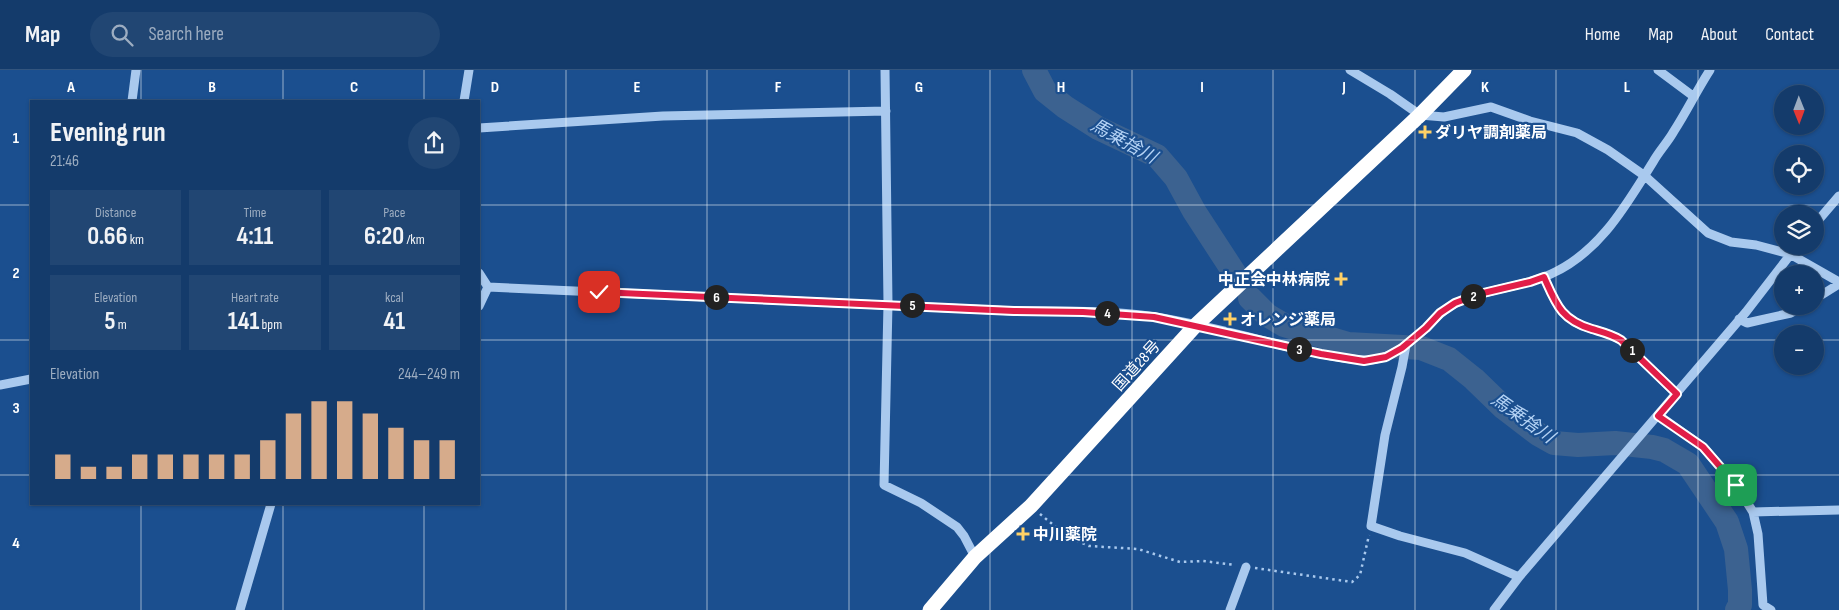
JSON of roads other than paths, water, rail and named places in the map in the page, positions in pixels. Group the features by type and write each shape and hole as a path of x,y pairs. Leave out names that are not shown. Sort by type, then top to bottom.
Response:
{"highway":[{"name":"国道28号","path":"930,610 975,557 1031,506 1196,325 1420,115 1464,70"}],"street":[{"path":"132,100 136,70"},
{"path":"464,100 469,70"},
{"path":"885,70 888,304 884,485 921,503 957,528 964,536 975,557"},
{"path":"1350,70 1420,115 1444,117 1491,107 1530,121 1577,133 1608,150 1645,176 1708,232 1731,242 1774,250"},
{"path":"1658,70 1693,96"},
{"path":"488,287 1154,317 1321,354 1364,361 1386,357 1406,345 1440,313 1455,303 1479,294 1530,282 1570,264 1605,233 1630,200 1710,70"},
{"path":"480,128 662,116 886,112"},
{"path":"1824,214 1839,196"},
{"path":"1494,610 1519,577 1677,394 1789,255"},
{"path":"1792,255 1839,283 1824,293"},
{"path":"480,275 488,287"},
{"path":"1544,277 1555,303 1565,317 1577,325 1612,334 1621,340 1677,394"},
{"path":"480,304 488,287"},
{"path":"1739,319 1747,323 1782,315"},
{"path":"1406,345 1385,435 1371,526 1400,536 1465,553 1519,577"},
{"path":"0,385 30,379"},
{"path":"1658,416 1703,447 1736,485 1753,512 1760,549 1763,605 1771,610"},
{"path":"240,610 271,505"},
{"path":"1753,512 1839,510"},
{"path":"1230,610 1246,567"}],"waterway":[{"name":"馬乗捨川","path":"1034,70 1045,91 1065,107 1098,128 1157,156 1176,178 1194,211 1235,274"},
{"name":"馬乗捨川","path":"1250,298 1267,315 1284,325 1348,344 1421,348 1449,359 1474,379 1504,408 1538,434 1554,443 1578,445 1615,443 1652,447 1664,450 1688,464 1727,522 1736,549 1740,590 1740,605 1737,610"}],"place":[{"name":"ダリヤ調剤薬局","path":"1425,132"},
{"name":"中正会中林病院","path":"1341,279"},
{"name":"オレンジ薬局","path":"1230,319"},
{"name":"中川薬院","path":"1023,534"}]}
